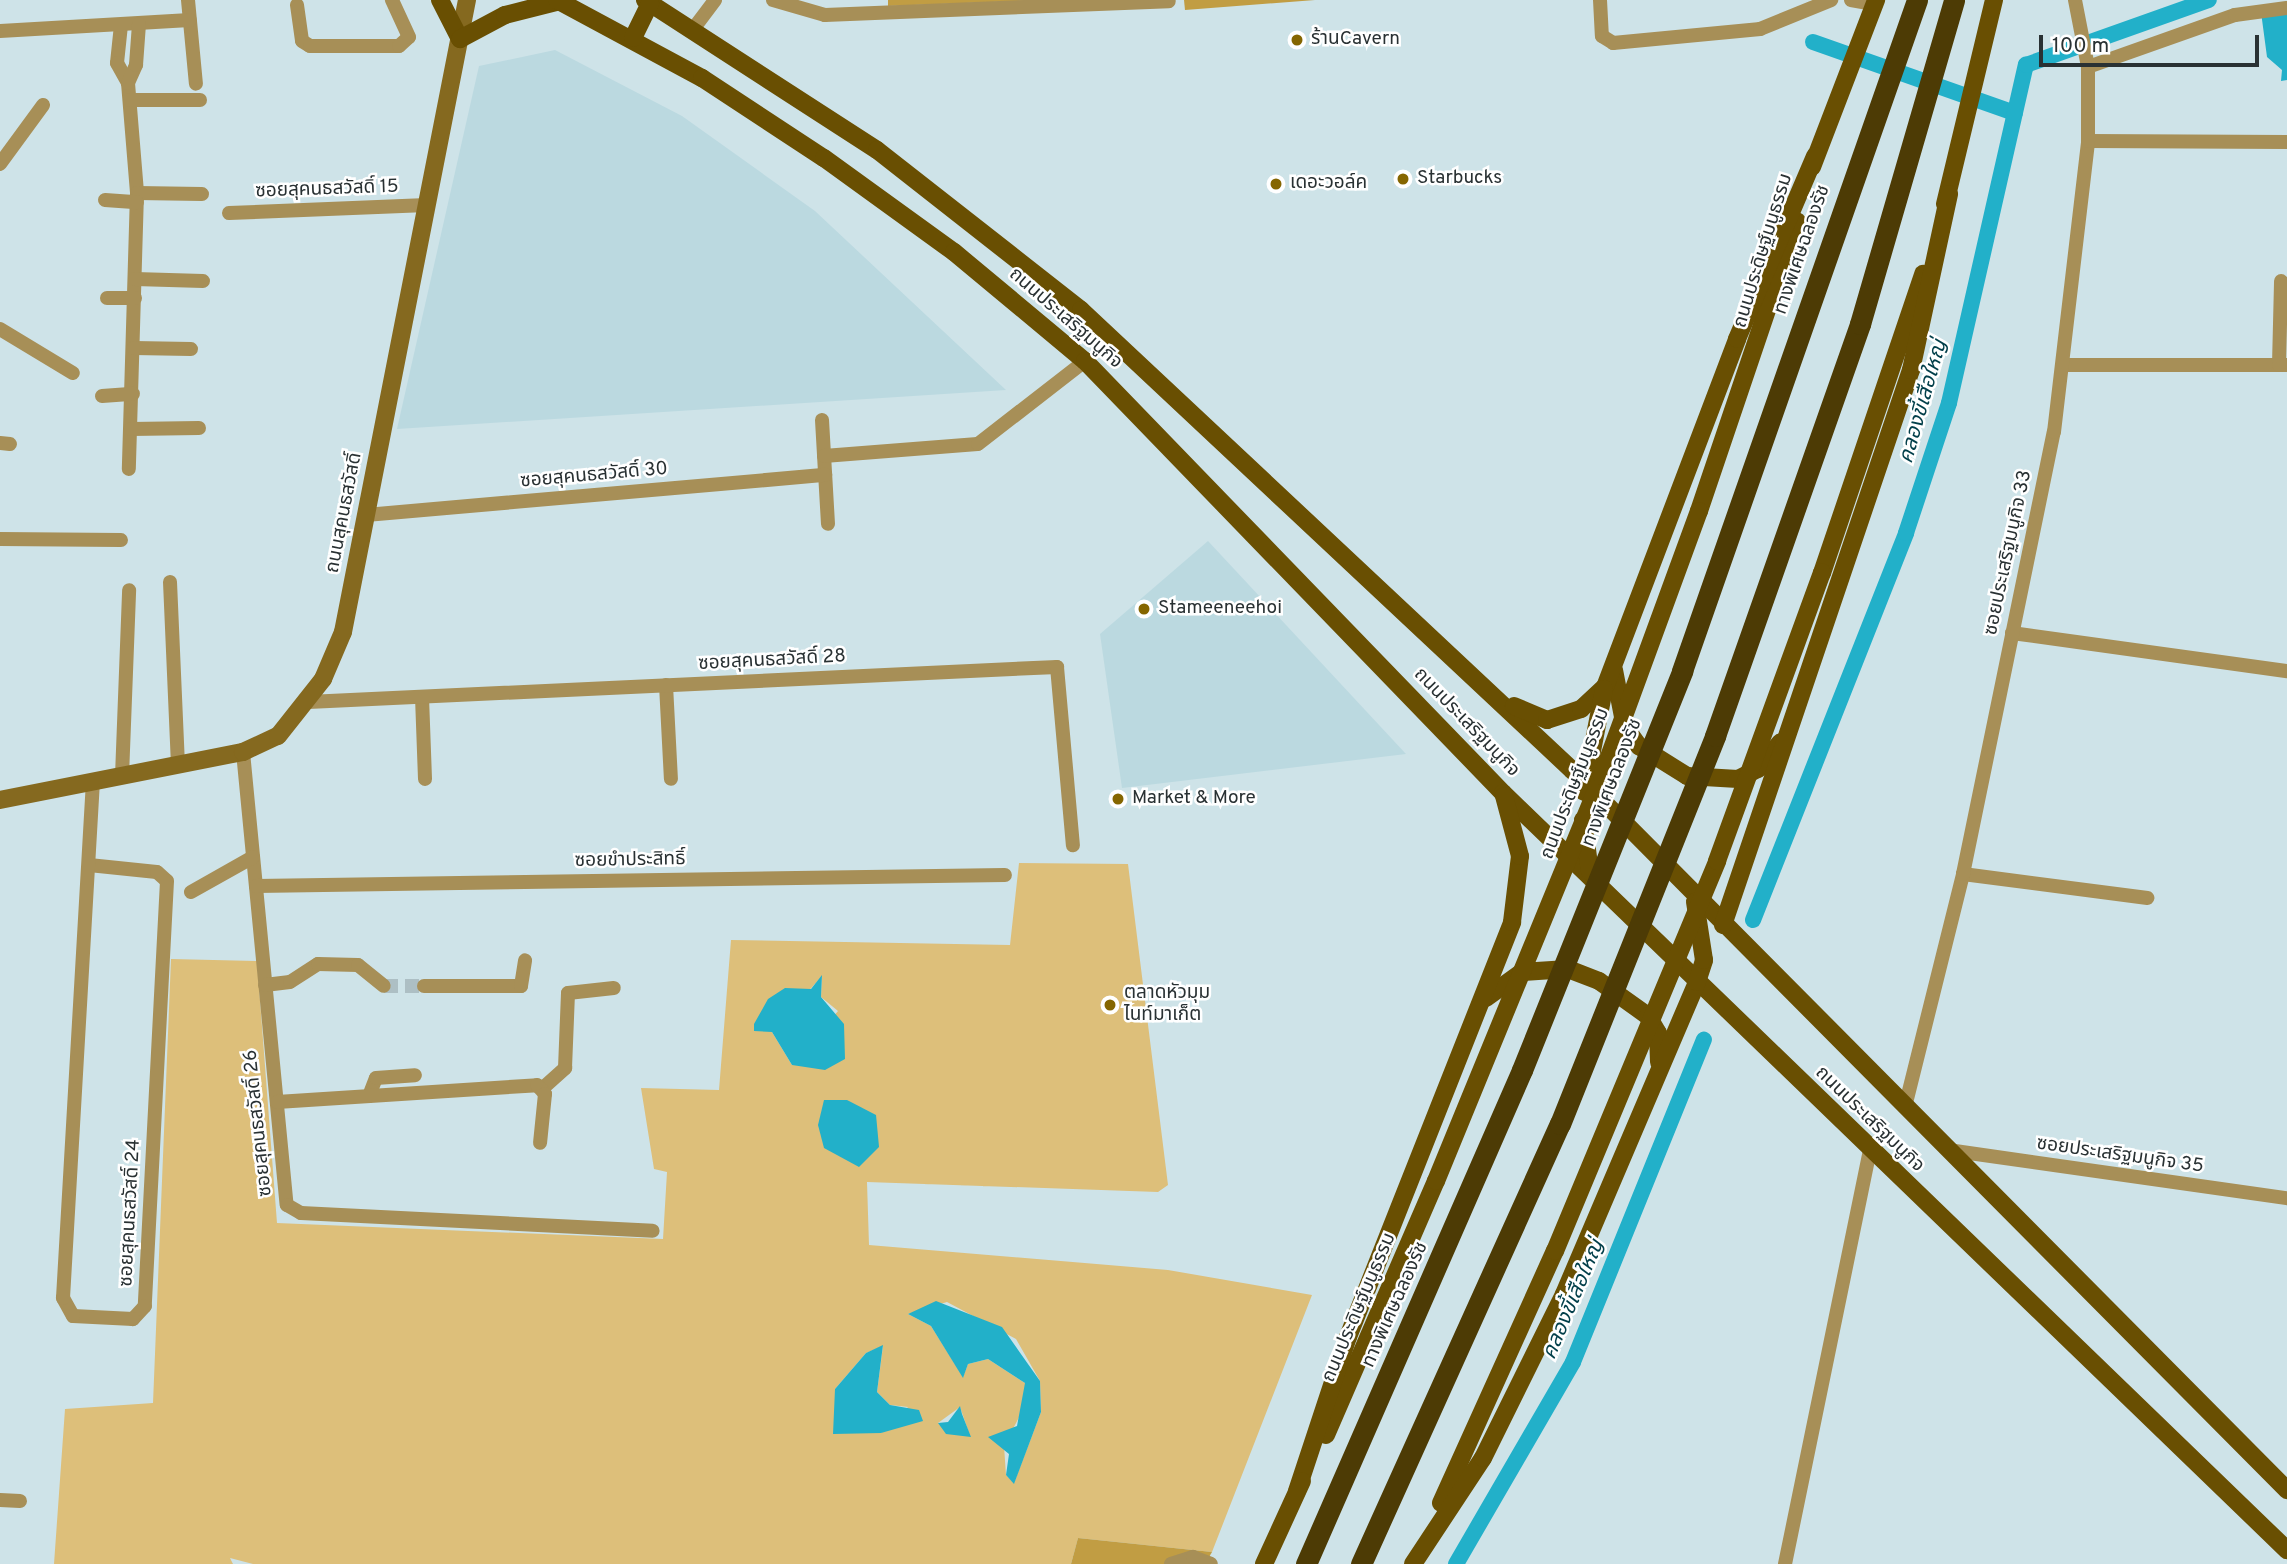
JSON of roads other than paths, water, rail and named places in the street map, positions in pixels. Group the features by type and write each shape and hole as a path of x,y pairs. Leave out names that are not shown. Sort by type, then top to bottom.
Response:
{"highway":[{"name":"ทางพิเศษฉลองรัช","path":"1306,1564 1522,1070 1682,671 1917,0"},
{"path":"1361,1564 1550,1148 1715,736 1860,324 1954,0"}],"main road":[{"path":"440,0 460,39 505,15 559,1"},
{"name":"ถนนสุคนธสวัสดิ์","path":"0,800 243,752 278,736 308,702 339,644 467,0"},
{"path":"1723,925 1912,370 1994,0"},
{"name":"ถนนประเสริฐมนูกิจ","path":"559,1 633,38 880,197 1084,361 1503,793 1590,872 1697,982 1870,1151 2287,1550"},
{"path":"633,38 647,1"},
{"name":"ถนนประเสริฐมนูกิจ","path":"647,1 694,28 877,150 1020,257 1493,694 1585,783 1723,925 2287,1490"},
{"name":"ถนนประดิษฐ์มนูธรรม","path":"1264,1564 1371,1339 1602,776 1699,511 1815,156 1875,2"},
{"path":"1590,872 1585,783 1605,687 1737,339 1815,156"},
{"path":"1412,1564 1555,1251 1717,861 1822,573 1949,194"},
{"path":"1614,665 1625,727 1647,752 1687,776 1714,782 1758,769 1792,724"},
{"path":"1493,694 1546,720 1581,709 1605,687"},
{"path":"1297,1491 1348,1337 1484,999 1519,891 1519,846 1503,793"},
{"path":"1412,1564 1483,1458 1553,1317 1697,982 1703,937 1690,889"},
{"path":"1484,999 1508,978 1537,967 1599,981 1648,1016 1658,1033 1660,1065"}],"street":[{"path":"188,0 195,84"},
{"path":"297,5 302,41 310,46 399,46 409,37 392,0"},
{"path":"694,28 715,0"},
{"path":"773,0 825,15 1169,1"},
{"path":"1600,0 1602,36 1613,43 1760,29 1831,0"},
{"path":"1851,0 1875,2"},
{"name":"ซอยประเสริฐมนูกิจ 33","path":"1905,1107 1963,874 2063,365 2088,141 2088,67 2075,0"},
{"path":"2088,67 2252,6 2287,8"},
{"path":"0,32 190,20"},
{"path":"128,83 136,65 139,24"},
{"path":"121,25 117,63 128,83 137,198 129,469"},
{"path":"130,100 200,100"},
{"path":"0,164 43,105"},
{"path":"2088,141 2287,142"},
{"path":"105,200 202,194"},
{"name":"ซอยสุคนธสวัสดิ์ 15","path":"229,213 427,205"},
{"path":"135,279 203,281"},
{"path":"2063,365 2283,365 2281,281"},
{"path":"107,298 135,298"},
{"path":"0,329 73,373"},
{"path":"134,348 191,349"},
{"path":"824,456 978,444 1084,361"},
{"path":"102,396 132,394"},
{"path":"822,420 828,524"},
{"path":"131,429 199,428"},
{"name":"ซอยสุคนธสวัสดิ์ 30","path":"366,515 825,475"},
{"path":"0,539 121,540"},
{"path":"170,582 178,765"},
{"path":"122,776 129,590"},
{"path":"2012,633 2287,671"},
{"name":"ซอยสุคนธสวัสดิ์ 28","path":"308,702 1057,667 1073,845"},
{"path":"666,685 671,779"},
{"path":"422,696 425,779"},
{"name":"ซอยสุคนธสวัสดิ์ 26","path":"243,752 277,1102 292,1211 653,1231"},
{"name":"ซอยสุคนธสวัสดิ์ 24","path":"89,865 158,872 167,881 145,1306 134,1319 73,1316 63,1298 93,782"},
{"path":"191,892 253,858"},
{"path":"1963,874 2147,898"},
{"name":"ซอยขำประสิทธิ์","path":"256,886 1005,875"},
{"path":"424,986 521,986 525,960"},
{"path":"265,985 289,982 318,964 358,965 384,986"},
{"path":"277,1102 543,1088 565,1068 568,993 614,988"},
{"path":"369,1096 376,1077 415,1075"},
{"path":"540,1143 543,1088"},
{"name":"ซอยประเสริฐมนูกิจ 35","path":"1947,1150 2287,1198"},
{"path":"1785,1564 1870,1151"},
{"path":"0,1500 20,1501"},
{"path":"1171,1564 1193,1557 1211,1564"}],"water":[{"path":"2287,11 2287,80 2281,81 2282,70 2267,57 2261,12"},
{"path":"822,975 821,997 844,1024 845,1059 825,1070 792,1065 772,1032 754,1031 754,1024 768,999 785,988 811,989"},
{"path":"824,1100 847,1100 876,1115 879,1147 859,1167 824,1148 818,1125"},
{"path":"936,1301 1002,1327 1040,1381 1041,1412 1014,1484 1006,1475 1009,1454 988,1437 1017,1426 1025,1383 988,1359 968,1364 963,1378 931,1326 908,1314"},
{"path":"883,1345 877,1392 890,1405 919,1410 923,1421 881,1433 833,1434 835,1389 866,1353"},
{"path":"960,1406 971,1437 946,1434 938,1423 948,1422"}],"waterway":[{"name":"คลองขี้เสือใหญ่","path":"1753,920 1906,533 1949,403 2026,65 2209,0"},
{"path":"1813,42 2015,113"},
{"name":"คลองขี้เสือใหญ่","path":"1456,1564 1573,1362 1704,1040"}],"tunnel":[{"path":"384,986 424,986"}],"place":[{"name":"ร้านCavern","path":"1297,40"},
{"name":"Starbucks","path":"1403,179"},
{"name":"เดอะวอล์ค","path":"1276,184"},
{"name":"Stameeneehoi","path":"1144,609"},
{"name":"Market & More","path":"1118,799"},
{"name":"ตลาดหัวมุม ไนท์มาเก็ต","path":"1110,1005"}]}
